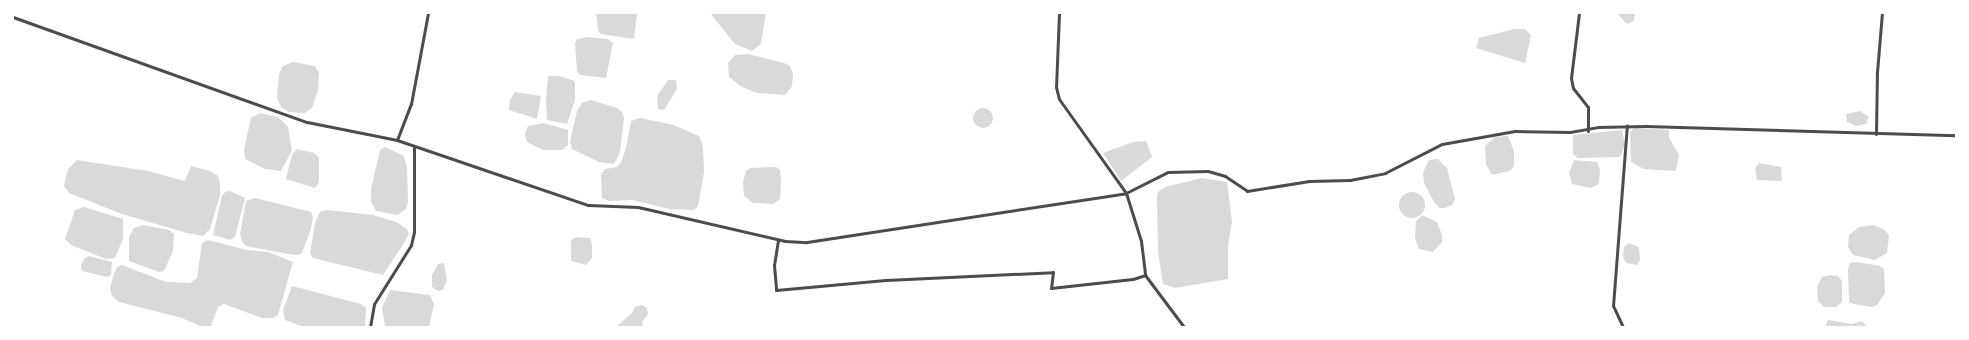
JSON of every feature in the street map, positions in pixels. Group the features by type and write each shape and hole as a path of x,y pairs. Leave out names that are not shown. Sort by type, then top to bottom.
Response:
{"street":[{"path":"397,140 411,104 428,13"},
{"path":"1059,13 1056,87 1059,99 1126,193 1141,241 1145,275 1184,327"},
{"path":"1579,13 1571,78 1573,88 1588,107 1588,130"},
{"path":"1876,134 1877,72 1882,13"},
{"path":"13,18 307,122 397,140 588,205 638,207 778,240 807,242 1126,193 1168,172 1194,170 1208,171 1226,176 1247,191 1309,181 1350,180 1385,173 1442,144 1516,131 1588,130 1598,127 1627,126 1956,135"},
{"path":"1623,327 1613,306 1627,126"},
{"path":"370,327 374,304 411,246 414,232 414,147"},
{"path":"778,240 774,265 776,290 886,280 1053,272 1051,288 1133,279 1145,275"}],"shaded area":[{"path":"596,13 637,13 634,39 601,34 598,31"},
{"path":"710,13 766,13 761,44 752,51 735,44"},
{"path":"1617,13 1635,13 1634,21 1627,24"},
{"path":"1514,29 1525,29 1531,35 1525,63 1476,48 1479,38"},
{"path":"587,37 608,39 613,43 606,78 580,75 577,72 575,43 577,39"},
{"path":"748,54 784,63 790,66 793,74 792,86 785,95 757,93 742,87 729,77 728,63 735,55"},
{"path":"293,62 315,66 319,73 318,90 312,108 305,113 289,112 281,107 277,98 279,74 283,66"},
{"path":"548,76 559,76 575,81 575,100 567,124 547,120 546,99"},
{"path":"668,80 676,80 677,89 664,110 658,109 657,96"},
{"path":"515,92 541,96 537,119 509,110 510,100"},
{"path":"591,100 617,108 622,112 624,118 620,152 614,164 599,162 572,149 570,142 577,111 582,103"},
{"path":"983,108 990,111 993,118 990,125 983,128 976,125 973,118 976,111"},
{"path":"1860,111 1869,117 1866,124 1856,126 1847,122 1846,114"},
{"path":"260,113 278,117 288,127 292,150 281,171 265,169 245,159 244,149 251,118"},
{"path":"640,118 674,125 699,136 703,145 704,172 698,206 694,210 670,209 632,200 609,201 602,198 601,175 605,169 617,167 621,162 626,148 631,121"},
{"path":"544,123 568,130 568,145 562,150 543,150 527,142 525,134 528,126"},
{"path":"1634,128 1669,130 1669,138 1679,155 1676,171 1644,169 1631,162 1630,133"},
{"path":"1622,130 1625,145 1620,157 1578,158 1573,154 1573,135"},
{"path":"1508,136 1514,151 1514,166 1510,171 1492,175 1486,164 1485,146 1495,137"},
{"path":"1146,141 1152,157 1121,181 1103,153 1133,142"},
{"path":"385,147 404,156 407,168 408,202 406,209 397,215 376,211 371,201 371,189 380,150"},
{"path":"297,149 314,153 319,158 319,182 315,188 286,179 292,155"},
{"path":"1438,159 1447,168 1455,199 1452,205 1444,208 1440,208 1434,202 1424,183 1423,173 1429,160"},
{"path":"77,160 148,171 185,181 191,166 210,171 218,176 220,195 210,229 203,236 187,233 122,214 69,193 64,186 68,169"},
{"path":"1574,160 1597,162 1600,170 1599,184 1591,188 1572,184 1569,173"},
{"path":"1759,163 1781,167 1782,181 1757,180 1755,168"},
{"path":"776,167 780,170 780,199 773,204 753,203 744,196 743,182 746,171 751,168"},
{"path":"1202,178 1227,182 1232,222 1228,245 1228,279 1175,288 1163,284 1158,252 1158,192 1165,187"},
{"path":"230,191 245,198 235,237 230,240 213,235 222,196 225,192"},
{"path":"1412,192 1421,196 1425,205 1421,214 1412,218 1403,214 1399,205 1403,196"},
{"path":"255,198 311,212 313,217 311,229 302,253 298,255 288,254 246,246 242,242 240,234 246,201"},
{"path":"84,207 123,219 123,239 115,258 106,259 71,245 65,239 75,210"},
{"path":"327,210 373,215 396,222 407,229 409,234 383,275 313,258 310,253 315,223 320,212"},
{"path":"1422,215 1437,222 1442,235 1442,242 1433,252 1419,249 1415,238 1416,221"},
{"path":"143,225 169,230 174,234 173,251 164,271 159,272 129,261 129,237 134,228"},
{"path":"1874,225 1885,230 1889,236 1887,253 1875,260 1853,255 1848,247 1849,235 1859,227"},
{"path":"576,237 590,238 592,245 592,258 586,265 571,261 571,241"},
{"path":"208,240 247,250 268,252 293,262 278,315 273,318 262,318 224,304 218,307 211,326 200,326 182,318 119,302 112,296 110,289 113,277 117,267 122,265 166,282 190,283 197,278 202,243"},
{"path":"1629,243 1639,247 1640,260 1637,265 1626,263 1623,257 1624,247"},
{"path":"89,256 112,262 111,275 107,277 82,271 81,265 84,259"},
{"path":"1857,262 1880,266 1884,269 1885,293 1877,305 1871,307 1849,303 1848,269 1850,263"},
{"path":"444,263 447,280 443,290 438,291 432,287 432,275 438,264"},
{"path":"1830,275 1838,276 1842,281 1842,302 1836,307 1824,307 1818,301 1817,287 1822,277"},
{"path":"292,286 361,304 366,308 365,327 304,327 285,320 283,310"},
{"path":"390,290 430,295 434,304 429,327 385,326 382,308"},
{"path":"642,305 647,308 648,314 642,322 643,327 616,327 632,313 635,307"},
{"path":"1828,320 1852,324 1862,321 1867,327 1825,327"}]}
